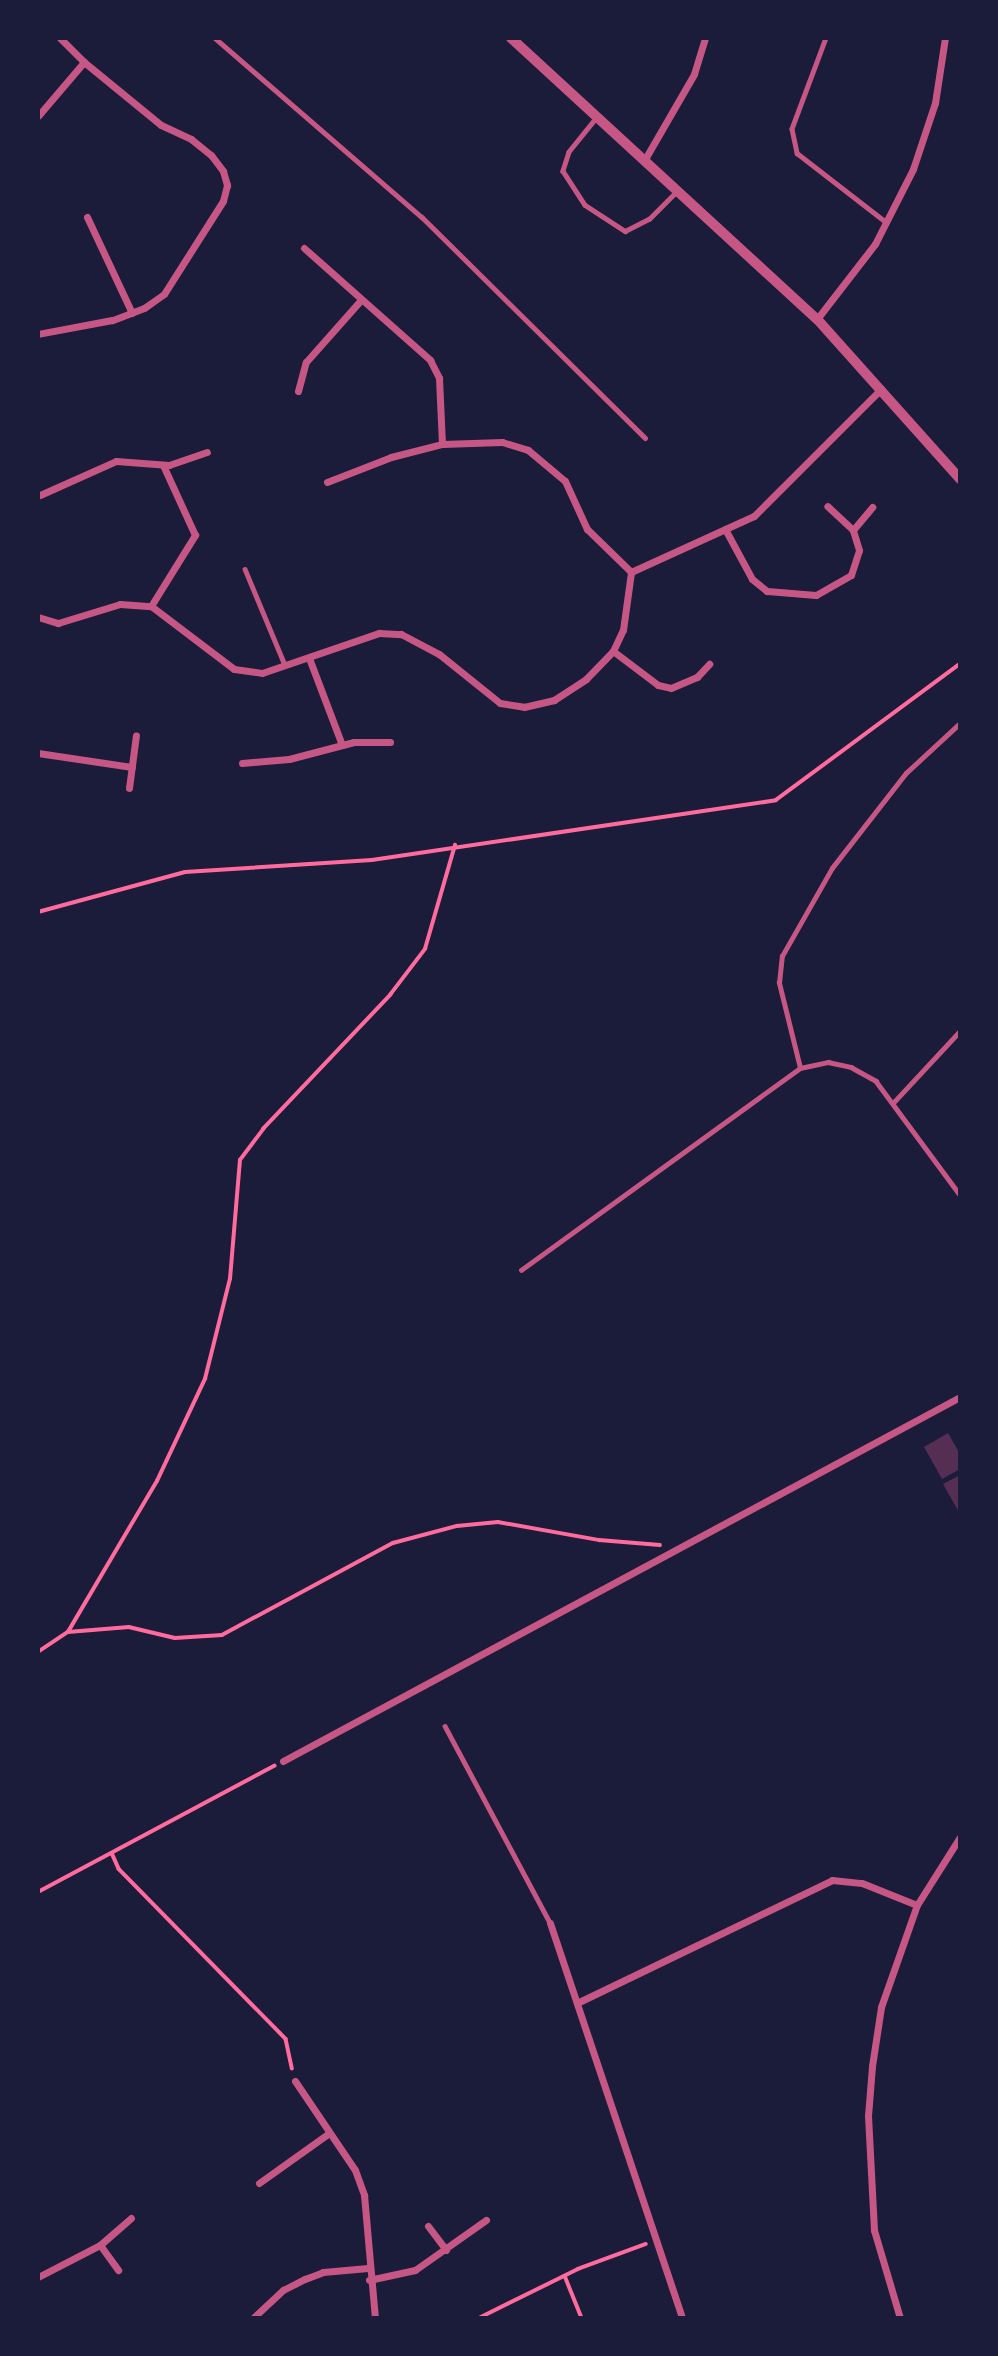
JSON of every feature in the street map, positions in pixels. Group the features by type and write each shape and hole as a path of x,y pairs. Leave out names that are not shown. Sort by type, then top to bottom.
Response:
{"street":[{"path":"38,334 132,313 164,294 223,201 227,185 223,170 211,155 191,139 161,125 60,38"},
{"path":"511,38 817,319 960,479"},
{"path":"645,159 694,74 705,38"},
{"path":"817,319 886,223 914,169 935,103 945,38"},
{"path":"38,116 85,62"},
{"path":"87,217 132,313"},
{"path":"304,248 360,301 430,360 439,378 442,444"},
{"path":"298,391 306,362 360,301"},
{"path":"631,572 754,516 775,498 881,389"},
{"path":"327,482 391,457 442,444 502,442 537,456 565,481 587,529 631,572"},
{"path":"40,495 116,461 163,465 207,452"},
{"path":"151,606 195,535 163,465"},
{"path":"725,529 752,579 767,591 785,596 816,595 851,575 859,550 853,530 827,506"},
{"path":"853,530 872,507"},
{"path":"40,621 58,623 120,604 151,606 234,669 262,673 379,633 401,634 439,654 500,703 524,707 554,700 586,679 613,651 623,630 631,572"},
{"path":"613,651 658,685 671,688 697,677 709,664"},
{"path":"309,658 342,745"},
{"path":"129,788 136,735"},
{"path":"242,763 289,759 342,745 390,742"},
{"path":"38,753 132,767"},
{"path":"283,1761 960,1397"},
{"path":"900,2318 874,2230 868,2116 881,2007 918,1905 960,1837"},
{"path":"579,2001 832,1880 862,1883 918,1905"},
{"path":"550,1923 579,2001 682,2318"},
{"path":"295,2081 355,2170 365,2195 368,2268 374,2318"},
{"path":"259,2183 329,2133"},
{"path":"38,2277 100,2245 131,2218"},
{"path":"369,2280 415,2270 486,2220"},
{"path":"428,2226 446,2250"},
{"path":"100,2245 118,2270"},
{"path":"253,2318 283,2290 305,2279 323,2272 368,2268"}],"lane":[{"path":"215,38 422,217 645,438"},
{"path":"826,38 792,129 797,152 886,223"},
{"path":"597,116 569,152 564,171 585,205 625,231 643,224 678,190"},
{"path":"245,569 286,665"},
{"path":"800,1068 779,982 782,956 832,868 906,773 960,723"},
{"path":"892,1103 960,1031"},
{"path":"522,1270 800,1068 828,1062 851,1067 877,1081 960,1195"},
{"path":"445,1726 550,1923"}],"path":[{"path":"38,912 184,872 372,860 455,845 776,800 960,664"},
{"path":"38,1652 68,1632 157,1480 205,1379 230,1279 240,1160 263,1129 390,995 425,949 455,845"},
{"path":"68,1632 128,1627 175,1638 222,1635 393,1543 457,1526 498,1522 599,1540 655,1542 675,1551"},
{"path":"38,1892 283,1761"},
{"path":"112,1853 119,1869 286,2039 295,2081"},
{"path":"479,2318 565,2276 657,2240"},
{"path":"565,2276 582,2318"}],"building":[{"path":"948,1433 960,1454 960,1469 942,1479 924,1447"},
{"path":"960,1475 960,1514 943,1484"}]}
